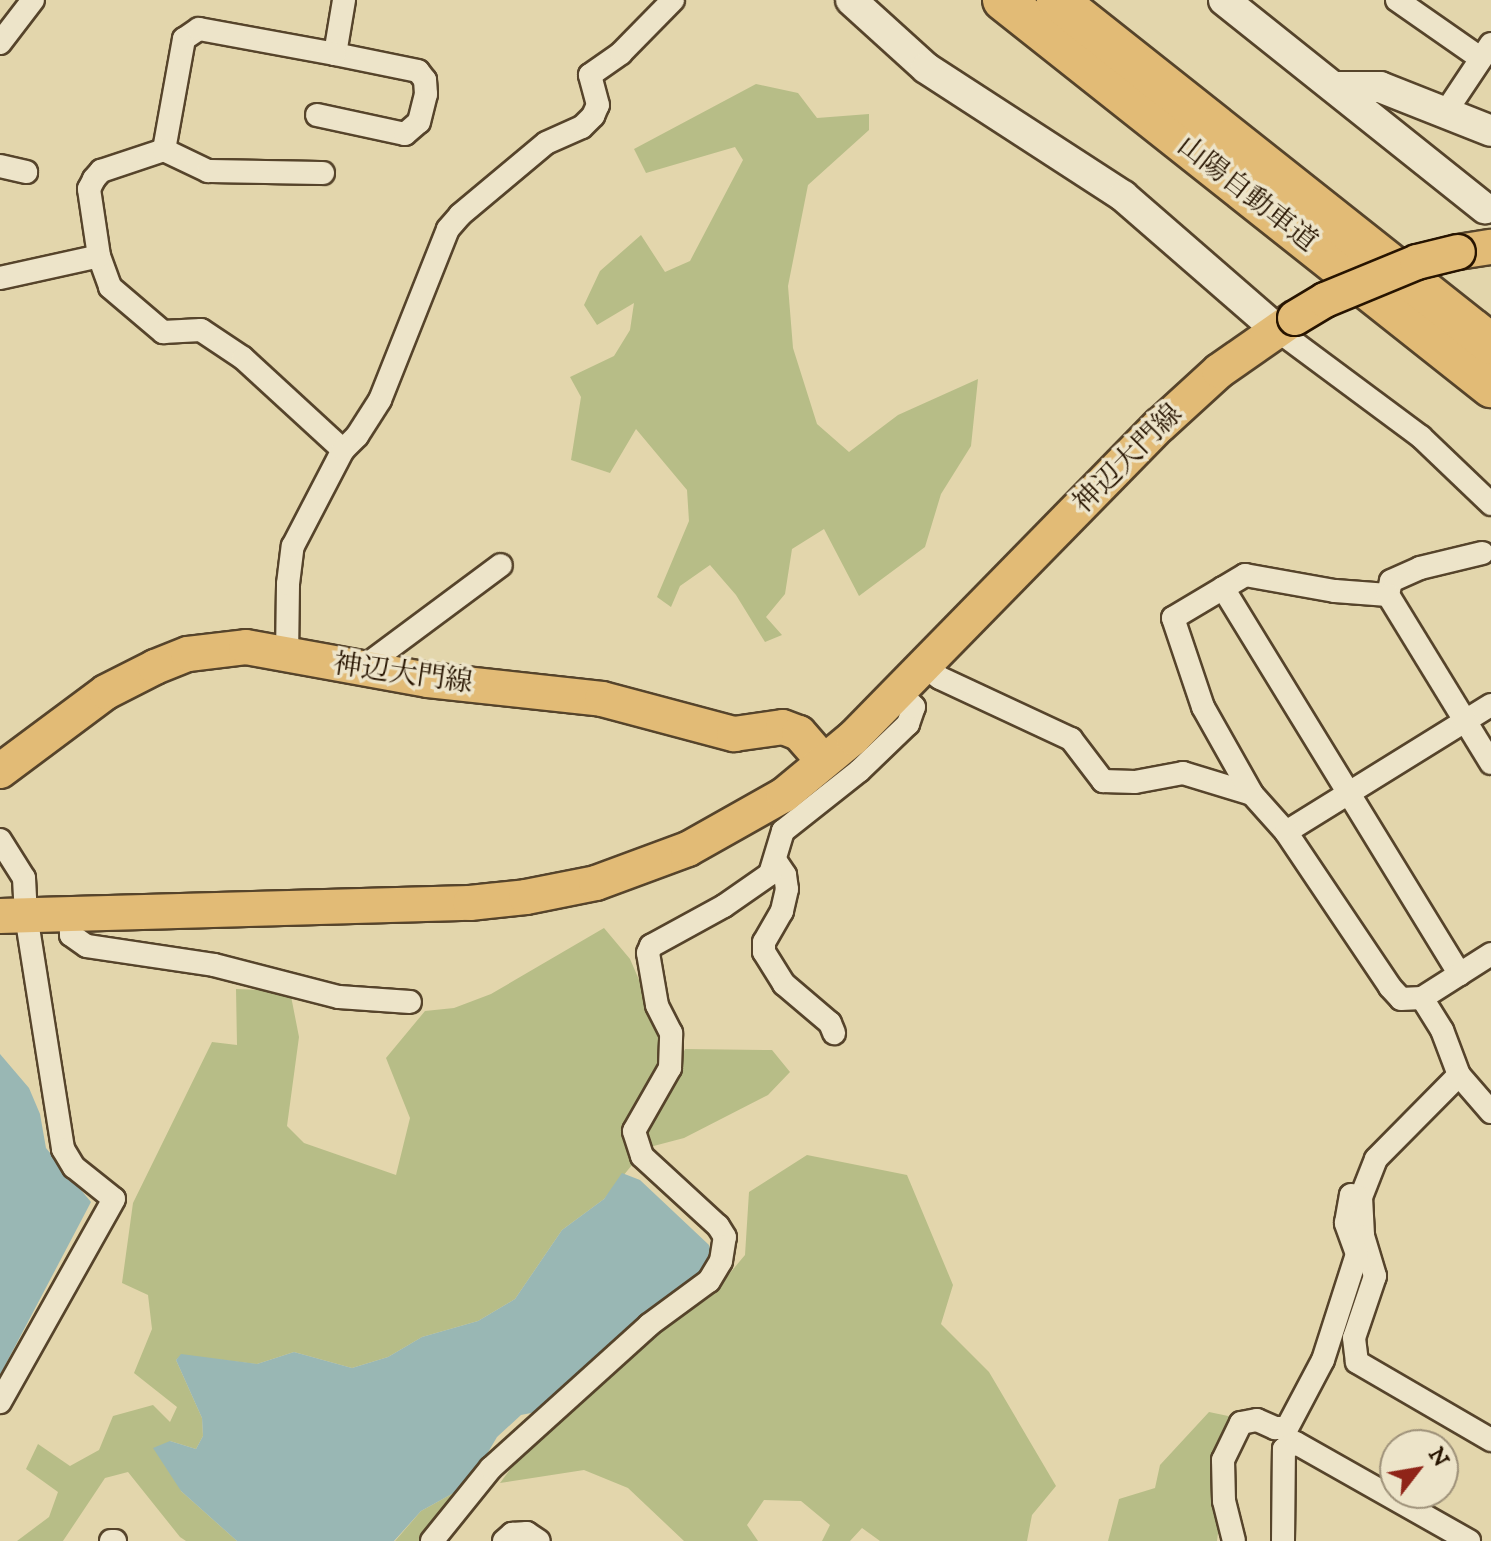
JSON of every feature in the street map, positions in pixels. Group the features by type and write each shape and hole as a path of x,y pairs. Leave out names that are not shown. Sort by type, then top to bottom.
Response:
{"highway":[{"name":"山陽自動車道","path":"1003,0 1491,387"},
{"name":"山陽自動車道","path":"1057,0 1491,344"}],"main road":[{"name":"神辺大門線","path":"13,916 470,903 526,897 596,883 688,849 784,795 853,738 1160,425 1219,371 1325,300 1417,262 1475,249"},
{"name":"神辺大門線","path":"0,771 106,692 155,667 188,654 246,647 361,669 602,699 734,734 783,727 799,733 823,761"}],"street":[{"path":"0,43 33,0"},
{"path":"335,54 344,0"},
{"path":"287,657 288,584 293,546 343,450 357,436 380,400 448,229 460,215 546,143 582,127 593,116 598,105 590,75 621,53 673,0"},
{"path":"851,0 926,68 1123,196 1286,324 1421,437 1491,504"},
{"path":"1224,0 1485,208"},
{"path":"1397,0 1486,51 1445,113"},
{"path":"164,150 184,39 199,29 418,71 425,80 426,94 419,122 405,134 317,115"},
{"path":"1334,87 1380,87 1491,131"},
{"path":"1389,131 1386,113 1392,105 1413,100"},
{"path":"323,173 208,171 164,150 101,171 89,189 99,256 110,287 163,332 201,330 243,358 343,450"},
{"path":"0,166 26,172"},
{"path":"0,278 99,256"},
{"path":"1488,556 1420,568 1391,581 1388,595 1491,763"},
{"path":"361,669 501,565"},
{"path":"1388,595 1335,591 1245,575 1173,618 1203,707 1252,794 1286,832 1401,999 1422,998 1491,954"},
{"path":"1223,588 1460,974"},
{"path":"922,665 940,678 1071,739 1103,781 1135,782 1183,773 1252,794"},
{"path":"432,1541 491,1468 649,1325 709,1281 721,1261 725,1237 718,1226 642,1156 634,1131 670,1068 671,1033 657,1005 648,953 651,946 724,906 770,874 783,831 859,771 908,724 914,707 898,691"},
{"path":"1286,832 1491,705"},
{"path":"0,840 24,878 13,916 63,1149 74,1167 114,1199 0,1402"},
{"path":"775,860 785,875 787,889 782,911 764,942 764,952 784,984 830,1023 834,1033"},
{"path":"70,914 71,935 87,946 214,965 339,997 410,1002"},
{"path":"1422,998 1442,1030 1459,1075 1491,1112"},
{"path":"1459,1075 1376,1159 1361,1197 1363,1236 1375,1276 1354,1338 1357,1362 1491,1440"},
{"path":"1283,1541 1284,1449 1323,1360 1357,1254 1346,1223 1351,1195 1361,1197"},
{"path":"1234,1541 1224,1501 1223,1460 1241,1423 1257,1420 1292,1436 1469,1541"},
{"path":"504,1541 512,1534 527,1533 539,1541"}],"green space":[{"path":"756,84 798,93 817,118 869,114 869,130 808,185 788,286 793,348 817,424 849,452 898,415 978,379 971,446 941,494 925,547 859,596 824,529 792,549 785,594 766,617 782,635 765,642 736,595 710,565 680,586 671,607 657,597 689,521 687,490 636,429 610,473 571,460 581,397 570,377 614,356 630,330 634,303 597,325 584,305 600,271 641,235 665,272 690,261 743,160 735,147 646,173 634,149"},
{"path":"604,928 630,959 646,996 666,1027 668,1088 685,1049 772,1050 790,1072 768,1095 684,1138 646,1148 604,1199 562,1230 515,1299 478,1321 422,1337 388,1357 352,1368 294,1352 257,1364 181,1355 176,1360 202,1418 203,1436 196,1449 170,1441 181,1491 237,1541 186,1541 128,1472 105,1478 63,1541 17,1541 49,1517 58,1492 26,1469 38,1444 70,1466 99,1450 113,1416 153,1405 170,1422 177,1407 134,1373 152,1329 148,1295 122,1283 133,1203 212,1042 237,1045 236,989 290,991 299,1037 287,1126 304,1143 396,1175 410,1118 386,1058 425,1011 454,1008 491,994"},
{"path":"807,1155 907,1175 953,1285 941,1324 989,1372 1056,1486 1032,1515 1027,1541 880,1541 862,1528 850,1541 822,1541 830,1525 801,1501 764,1500 747,1525 758,1541 684,1541 628,1488 584,1470 500,1483 520,1456 576,1408 638,1346 709,1298 745,1255 749,1192"},
{"path":"1209,1412 1233,1417 1217,1541 1108,1541 1119,1499 1155,1488 1160,1465"},
{"path":"459,1490 422,1541 395,1541 421,1511"}],"water":[{"path":"0,1054 29,1088 40,1114 46,1148 91,1202 0,1375"},
{"path":"622,1173 640,1180 709,1245 716,1267 556,1408 521,1415 497,1437 473,1478 459,1490 421,1511 394,1541 237,1541 181,1491 153,1448 170,1441 196,1449 203,1436 202,1418 176,1360 181,1354 257,1364 294,1352 352,1368 388,1357 422,1337 478,1321 515,1299 562,1230 604,1199"}]}
